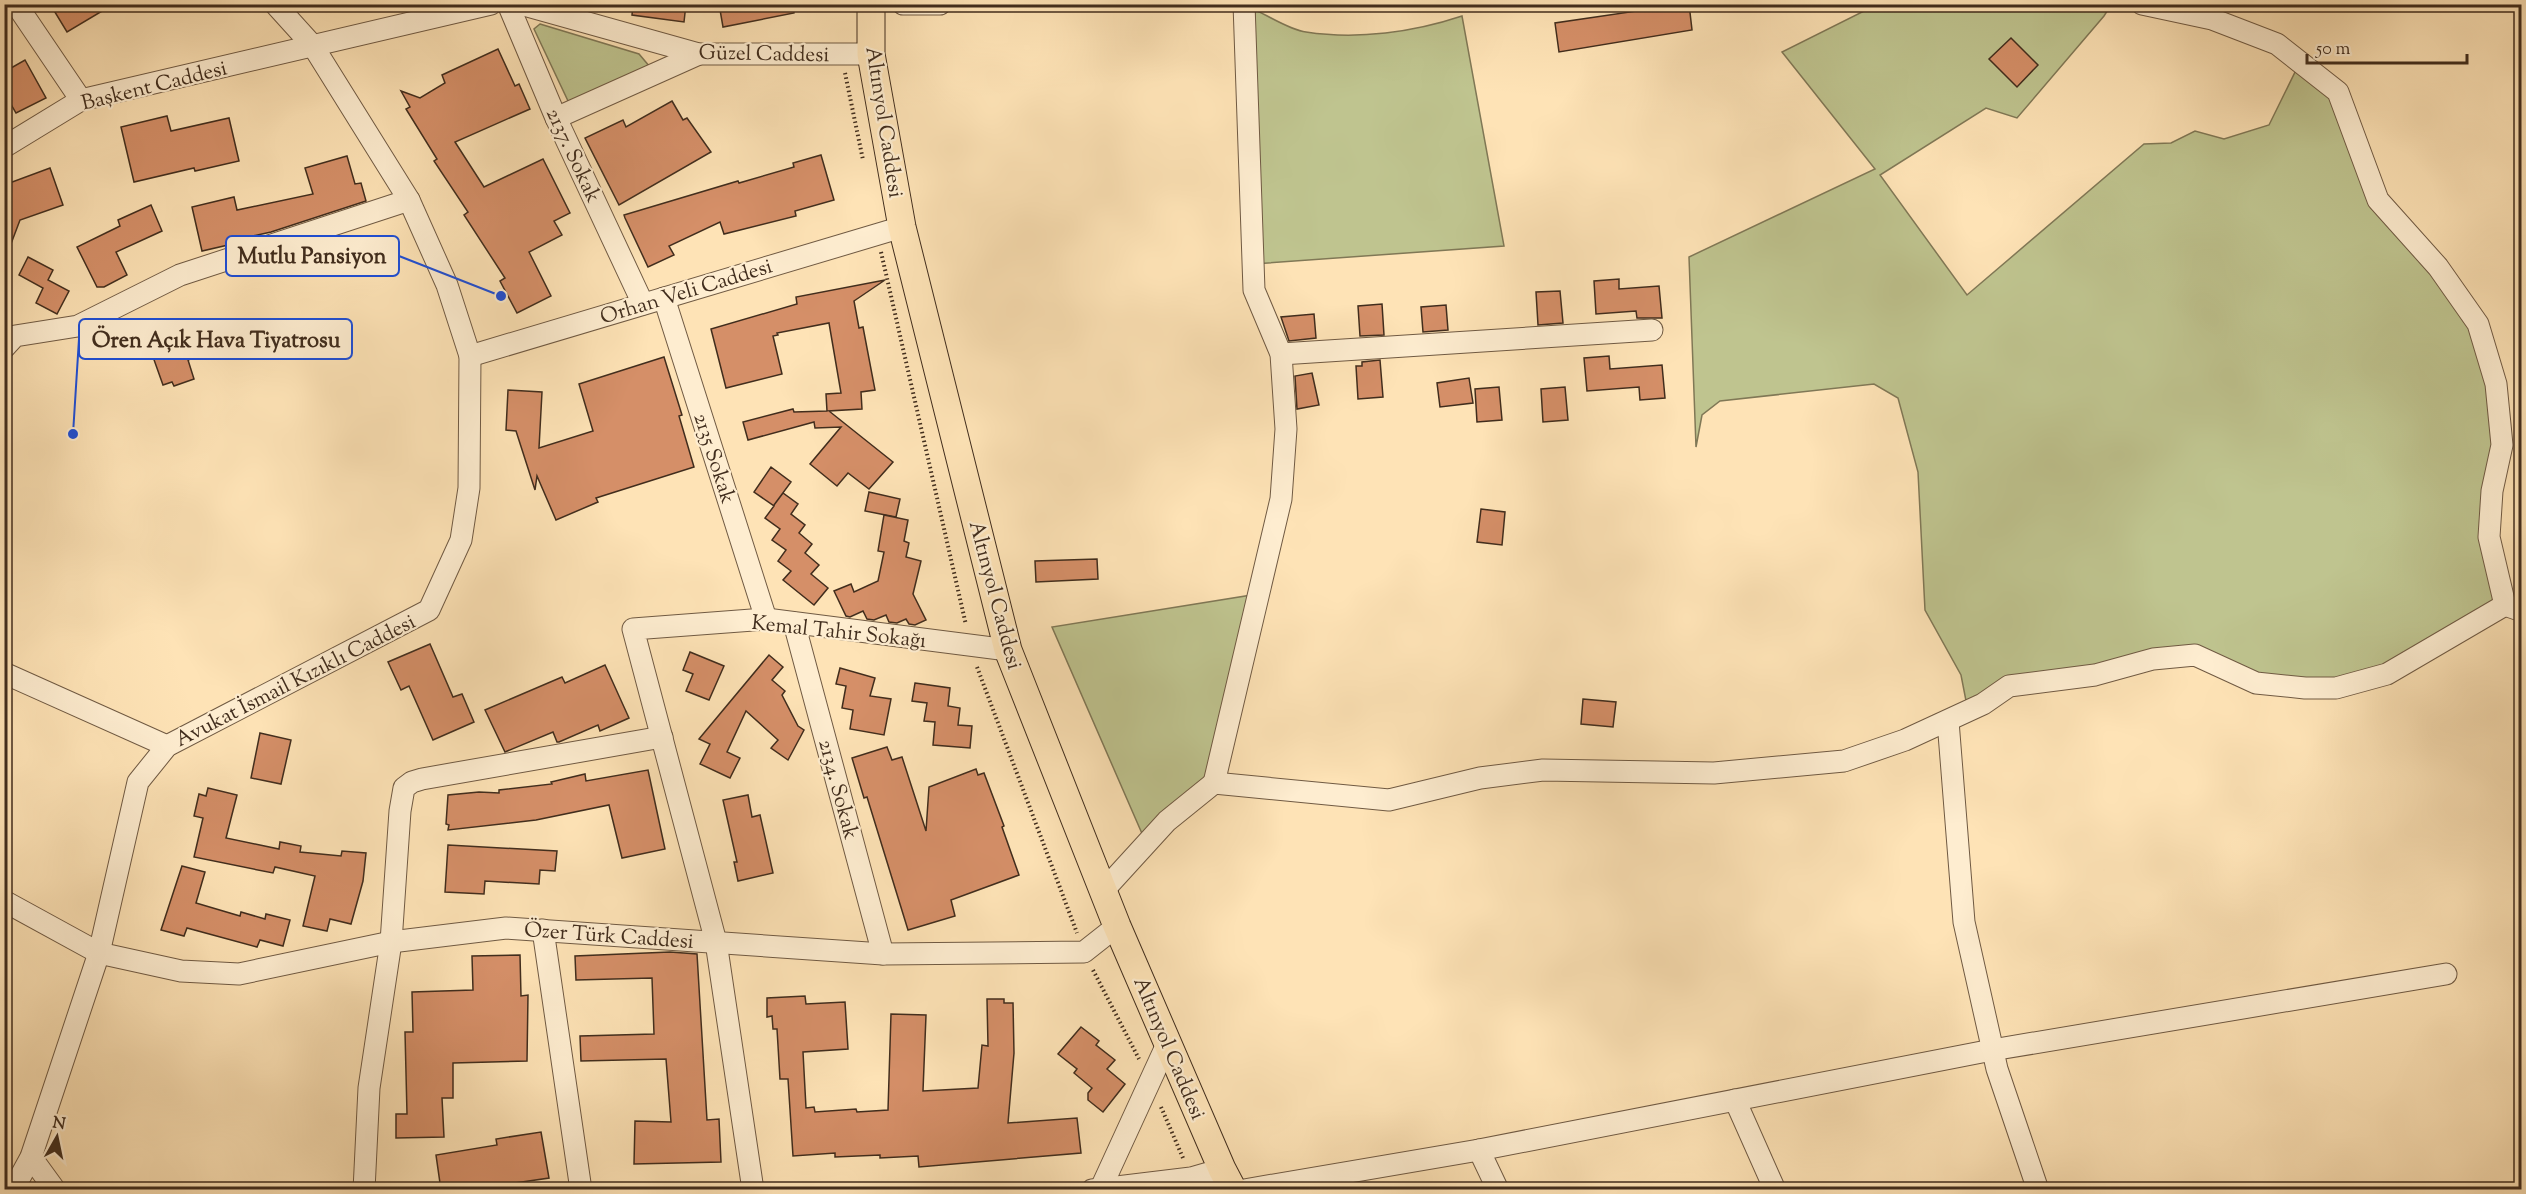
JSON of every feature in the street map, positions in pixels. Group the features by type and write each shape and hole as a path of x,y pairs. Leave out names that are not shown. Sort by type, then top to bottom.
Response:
{"main road":[{"name":"Altınyol Caddesi","path":"871,4 871,54 902,227 1008,650 1117,926 1227,1179"}],"street":[{"path":"16,4 81,100"},
{"name":"Avukat İsmail Kızıklı Caddesi","path":"13,1190 31,1157 99,953 138,782 168,746 429,610 461,540 469,489 470,356 447,285 409,200 313,46 275,4"},
{"path":"412,24 421,4"},
{"path":"313,46 491,4"},
{"name":"2137. Sokak","path":"508,4 556,118 643,304"},
{"name":"Güzel Caddesi","path":"520,4 699,54 871,54"},
{"path":"903,4 940,4"},
{"path":"1104,890 1167,821 1214,783 1281,499 1286,429 1281,354 1254,290 1244,4"},
{"path":"1214,783 1389,800 1480,778 1543,770 1714,773 1844,761 1905,740 1948,721 1983,704 2009,686 2095,675 2153,659 2195,655 2256,683 2305,688 2336,688 2387,674 2513,608 2489,537 2492,491 2502,445 2496,384 2478,324 2439,267 2378,200 2338,92 2277,44 2212,19 2142,4"},
{"name":"Başkent Caddesi","path":"4,147 81,100 313,46"},
{"path":"556,118 699,54"},
{"path":"8,335 78,326 180,275 409,200"},
{"name":"Orhan Veli Caddesi","path":"470,356 902,227"},
{"name":"2135 Sokak","path":"664,298 766,619"},
{"path":"1281,354 1652,330"},
{"name":"Kemal Tahir Sokağı","path":"662,737 633,629 766,619 1008,650"},
{"name":"2134. Sokak","path":"794,623 883,954"},
{"path":"4,673 168,746"},
{"path":"1948,721 1964,922 1992,1050 2038,1190"},
{"path":"364,1190 369,1088 391,942 401,795 404,788 412,782 662,737 716,942 753,1190"},
{"name":"Özer Türk Caddesi","path":"4,901 99,953 181,970 239,974 391,942 506,928 883,954 1084,952 1117,926"},
{"path":"543,930 581,1190"},
{"path":"1244,1190 1479,1150 1992,1050 2446,974"},
{"path":"1097,1189 1168,1042"},
{"path":"1735,1100 1775,1190"},
{"path":"1479,1150 1498,1190"},
{"path":"31,1157 55,1190"},
{"path":"1097,1189 1191,1178 1227,1179"}],"green space":[{"path":"1876,5 2111,5 2017,118 1986,108 1880,175 1967,295 2144,144 2171,143 2195,131 2224,139 2269,125 2300,62 2338,92 2378,200 2438,267 2496,384 2492,491 2505,605 2387,674 2305,688 2195,655 2009,686 1968,711 1961,675 1925,610 1918,472 1898,398 1874,384 1720,401 1702,415 1696,447 1689,257 1875,169 1782,52"},
{"path":"1255,10 1300,31 1346,35 1405,30 1462,16 1504,246 1253,264"},
{"path":"540,24 639,54 650,67 569,103 534,29"},
{"path":"1258,594 1214,783 1147,845 1052,627"}],"building":[{"path":"50,4 114,4 67,32"},
{"path":"633,4 686,4 684,22 632,15"},
{"path":"719,4 793,4 794,13 723,27"},
{"path":"1663,4 1689,4 1692,30 1559,52 1555,23 1637,11 1636,8"},
{"path":"2011,38 2038,65 2017,87 1989,59"},
{"path":"498,49 515,86 519,84 530,109 455,142 484,187 543,159 570,213 554,221 562,235 529,252 551,296 517,313 500,281 505,278 464,215 468,212 434,161 437,159 406,109 410,107 401,91 420,98 445,83 442,75"},
{"path":"25,60 46,98 16,113 4,92 4,72"},
{"path":"672,101 683,120 687,118 711,152 619,205 585,138 623,120 626,127"},
{"path":"167,116 171,131 229,118 239,161 195,171 194,168 134,182 121,127"},
{"path":"821,155 834,200 795,211 796,216 724,234 720,222 669,246 674,255 648,267 624,215 794,167 793,163"},
{"path":"347,156 355,184 361,183 366,201 271,232 243,238 244,241 241,242 202,251 192,207 234,197 237,210 313,194 305,168"},
{"path":"50,168 63,205 20,220 6,257 4,257 4,185"},
{"path":"151,205 162,231 116,252 127,275 104,287 97,287 77,247 120,226 118,220"},
{"path":"28,257 53,270 48,280 69,291 57,314 36,303 43,288 19,275"},
{"path":"1619,279 1619,289 1659,286 1662,318 1637,318 1636,311 1596,314 1594,281"},
{"path":"885,280 854,301 859,328 863,327 875,390 861,392 862,409 829,411 893,462 869,489 848,473 837,486 810,464 841,427 815,428 814,422 748,440 743,422 793,409 794,412 827,411 826,394 841,393 829,323 777,333 778,335 773,336 782,374 726,388 711,329 797,304 796,297"},
{"path":"1560,291 1563,323 1538,325 1536,292"},
{"path":"1382,304 1384,335 1360,336 1358,306"},
{"path":"1446,305 1448,330 1423,332 1421,307"},
{"path":"1314,314 1316,338 1289,341 1281,317"},
{"path":"177,330 181,342 189,338 196,357 188,360 194,379 174,386 172,382 163,385 147,340"},
{"path":"1609,356 1610,369 1662,365 1665,398 1640,400 1639,387 1587,391 1584,358"},
{"path":"664,357 682,415 679,416 694,467 596,498 598,502 556,520 537,476 535,490 516,431 506,430 508,390 542,392 539,448 593,431 579,384"},
{"path":"1380,360 1383,397 1358,399 1356,366 1362,366 1362,362"},
{"path":"1312,373 1319,405 1297,409 1295,376"},
{"path":"1469,378 1473,403 1440,407 1437,383"},
{"path":"1499,387 1502,420 1477,422 1475,389"},
{"path":"1565,387 1568,420 1543,422 1541,389"},
{"path":"771,467 791,482 774,505 783,493 798,504 791,514 805,525 799,533 812,544 805,553 819,565 811,574 828,588 814,605 783,580 791,571 778,561 786,550 772,540 780,529 765,518 774,506 754,492"},
{"path":"869,492 900,499 896,517 865,511"},
{"path":"1481,509 1505,512 1502,545 1477,542"},
{"path":"884,515 908,520 904,541 909,543 906,557 921,561 913,594 926,620 915,625 909,624 906,619 897,623 889,622 886,615 874,620 867,619 863,611 850,617 846,616 834,591 851,584 854,592 878,581 884,552 878,551"},
{"path":"1097,559 1098,579 1036,582 1035,561"},
{"path":"430,644 453,697 462,694 474,722 433,740 409,686 401,690 388,662"},
{"path":"690,652 724,666 709,700 686,691 693,674 683,670"},
{"path":"769,655 783,667 772,680 785,691 782,695 798,726 804,730 788,760 771,748 778,740 746,711 727,752 740,758 730,778 700,764 710,744 699,739"},
{"path":"605,665 629,718 600,731 598,725 559,742 553,732 505,752 485,710 562,677 565,683"},
{"path":"840,668 875,678 870,696 891,699 884,735 850,729 853,710 842,708 846,686 836,684"},
{"path":"915,683 950,688 948,706 960,708 958,725 972,726 970,748 933,745 935,722 924,721 927,703 912,701"},
{"path":"1583,699 1616,702 1613,727 1581,724"},
{"path":"260,733 291,740 281,784 251,778"},
{"path":"887,747 892,760 902,757 926,831 929,787 976,769 978,775 984,773 1019,875 951,900 955,916 908,930 867,797 864,798 852,758"},
{"path":"648,770 665,849 622,858 609,805 536,820 448,830 449,825 446,824 448,795 499,793 499,790 552,784 551,782 585,774 586,781"},
{"path":"208,788 237,795 226,838 279,849 280,842 301,846 300,852 341,856 342,851 366,853 363,881 351,924 330,919 327,931 303,926 315,876 275,867 273,873 194,857 203,818 194,816 199,794 206,796"},
{"path":"748,795 752,817 760,815 773,873 738,881 734,862 737,862 723,800"},
{"path":"448,845 557,851 555,871 540,870 539,884 485,881 484,894 445,892"},
{"path":"182,866 205,872 196,903 240,916 241,912 265,919 266,914 290,920 283,946 260,940 257,947 187,928 184,936 161,930"},
{"path":"670,952 697,954 707,1120 719,1119 721,1162 634,1164 635,1121 671,1122 666,1059 581,1061 580,1036 654,1034 652,978 576,980 575,956"},
{"path":"520,955 521,996 528,995 527,1061 453,1063 453,1098 442,1098 444,1137 396,1138 396,1114 407,1114 405,1032 413,1032 412,992 473,990 472,956"},
{"path":"805,996 806,1004 845,1002 848,1049 803,1052 806,1108 814,1107 815,1112 856,1109 857,1112 888,1110 891,1014 926,1015 923,1091 978,1088 982,1045 988,1046 987,999 1004,999 1004,1003 1013,1003 1014,1053 1008,1123 1077,1118 1081,1153 919,1167 918,1156 835,1157 835,1153 793,1156 788,1079 780,1079 777,1029 773,1029 772,1016 767,1017 767,998"},
{"path":"1081,1027 1099,1041 1096,1045 1115,1060 1107,1069 1125,1084 1103,1112 1088,1100 1088,1093 1092,1088 1074,1073 1077,1069 1058,1054"},
{"path":"541,1132 549,1178 487,1187 487,1190 441,1190 436,1155 497,1145 496,1139"}],"place":[{"name":"Mutlu Pansiyon","path":"501,296"},
{"name":"Ören Açık Hava Tiyatrosu","path":"73,434"}]}
